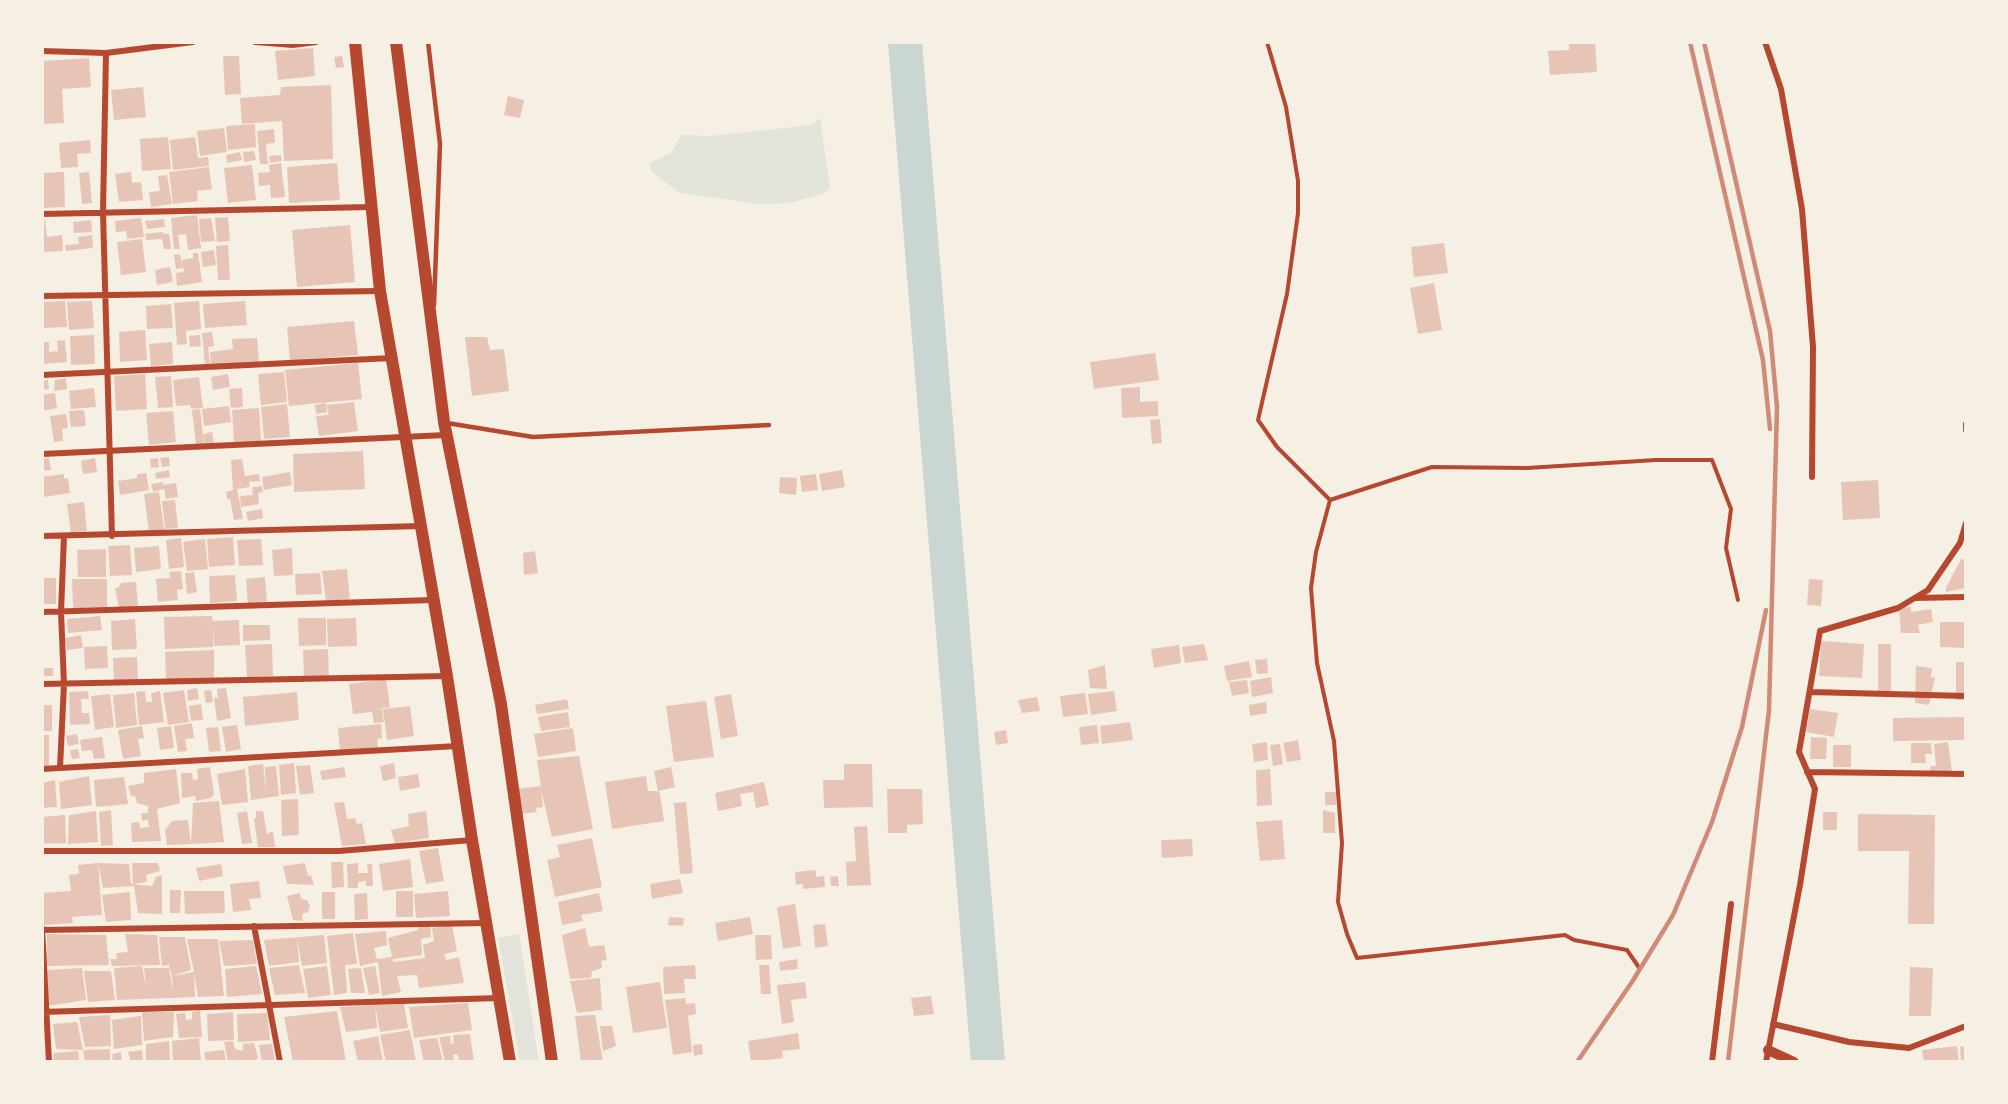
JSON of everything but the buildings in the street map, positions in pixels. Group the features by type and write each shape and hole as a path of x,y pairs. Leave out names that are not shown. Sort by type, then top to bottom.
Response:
{"main road":[{"path":"355,42 380,291 447,676 510,1062"},
{"path":"396,42 445,429 501,704 552,1062"}],"street":[{"path":"42,51 106,53 193,42"},
{"path":"255,42 293,45 316,42"},
{"path":"1765,42 1781,89 1802,209 1813,347 1812,477"},
{"path":"106,53 103,212 112,536"},
{"path":"42,213 372,207"},
{"path":"42,296 380,291"},
{"path":"42,375 107,374 392,358"},
{"path":"42,454 404,438 445,429"},
{"path":"1766,1062 1815,789 1799,753 1820,631 1898,608 1928,590 1960,543 1966,523"},
{"path":"42,536 112,536 421,526"},
{"path":"60,768 64,684 61,612 64,536"},
{"path":"1915,598 1966,597"},
{"path":"42,612 434,600"},
{"path":"42,684 447,676"},
{"path":"1810,692 1966,696"},
{"path":"42,769 458,746"},
{"path":"1807,772 1966,774"},
{"path":"42,851 339,851 472,840"},
{"path":"1712,1062 1731,904"},
{"path":"49,1062 44,1012 42,929 486,922"},
{"path":"254,926 280,1062"},
{"path":"44,1012 499,998"},
{"path":"1773,1024 1849,1042 1909,1048 1966,1026"},
{"path":"1768,1050 1794,1062"}],"lane":[{"path":"428,42 440,144 433,342"},
{"path":"445,429 533,437 769,425"}],"path":[{"path":"1268,42 1286,107 1298,181 1298,213 1287,294 1258,420 1277,447 1330,500"},
{"path":"1330,500 1432,467 1527,468 1656,460 1712,460 1731,509 1726,548 1738,600"},
{"path":"1330,500 1316,552 1311,588 1317,663 1334,741 1342,843 1338,903 1357,958 1565,935 1574,940 1627,950 1640,969"}],"shaded area":[{"path":"820,118 830,188 823,194 789,203 759,204 680,193 652,172 649,163 671,153 681,135 710,136 812,125"},
{"path":"519,934 539,1062 520,1062 498,938"}],"waterway":[{"path":"905,42 988,1062"}],"railway":[{"path":"1690,42 1763,360 1770,429"},
{"path":"1704,42 1770,331 1777,407 1769,710 1728,1062"},
{"path":"1577,1062 1632,982 1673,915 1712,822 1742,727 1766,610"}]}
